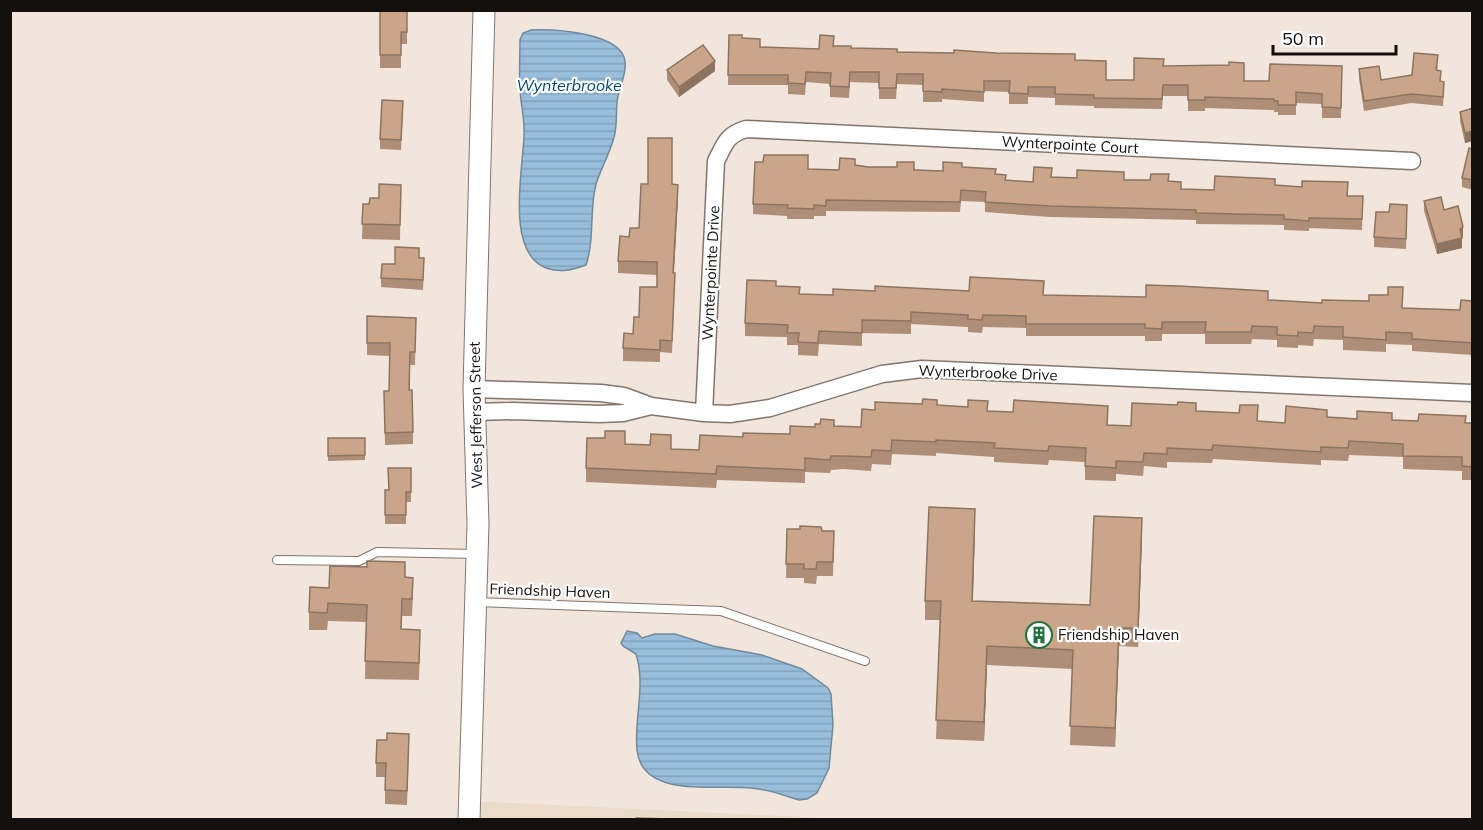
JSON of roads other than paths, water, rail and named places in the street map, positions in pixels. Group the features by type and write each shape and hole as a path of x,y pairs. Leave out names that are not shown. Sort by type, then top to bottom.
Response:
{"street":[{"name":"West Jefferson Street","path":"469,819 478,554 474,389 484,10"},
{"name":"Wynterpointe Court","path":"729,136 746,129 1412,161"},
{"name":"Wynterpointe Drive","path":"704,413 716,161 729,136"},
{"name":"Wynterbrooke Drive","path":"474,412 599,414 623,413 651,406 730,414 770,408 882,374 922,369 1473,393"},
{"path":"474,389 601,393 624,396 651,406"}],"lane":[{"path":"277,560 363,561 377,552 478,554"},
{"name":"Friendship Haven","path":"477,602 721,610 865,661"}],"water":[{"name":"Wynterbrooke","path":"531,30 554,30 599,38 621,51 625,61 617,101 615,132 594,194 589,255 586,265 566,270 546,268 533,259 525,245 521,228 519,208 524,130 520,90 520,40 523,33"},
{"path":"627,631 637,633 642,638 655,634 675,634 713,646 762,655 802,669 828,688 831,694 833,725 829,768 817,793 807,799 799,800 757,789 683,786 666,783 652,776 642,766 637,750 639,666 636,654 621,643"}],"place":[{"name":"Friendship Haven","path":"1039,635"}]}
